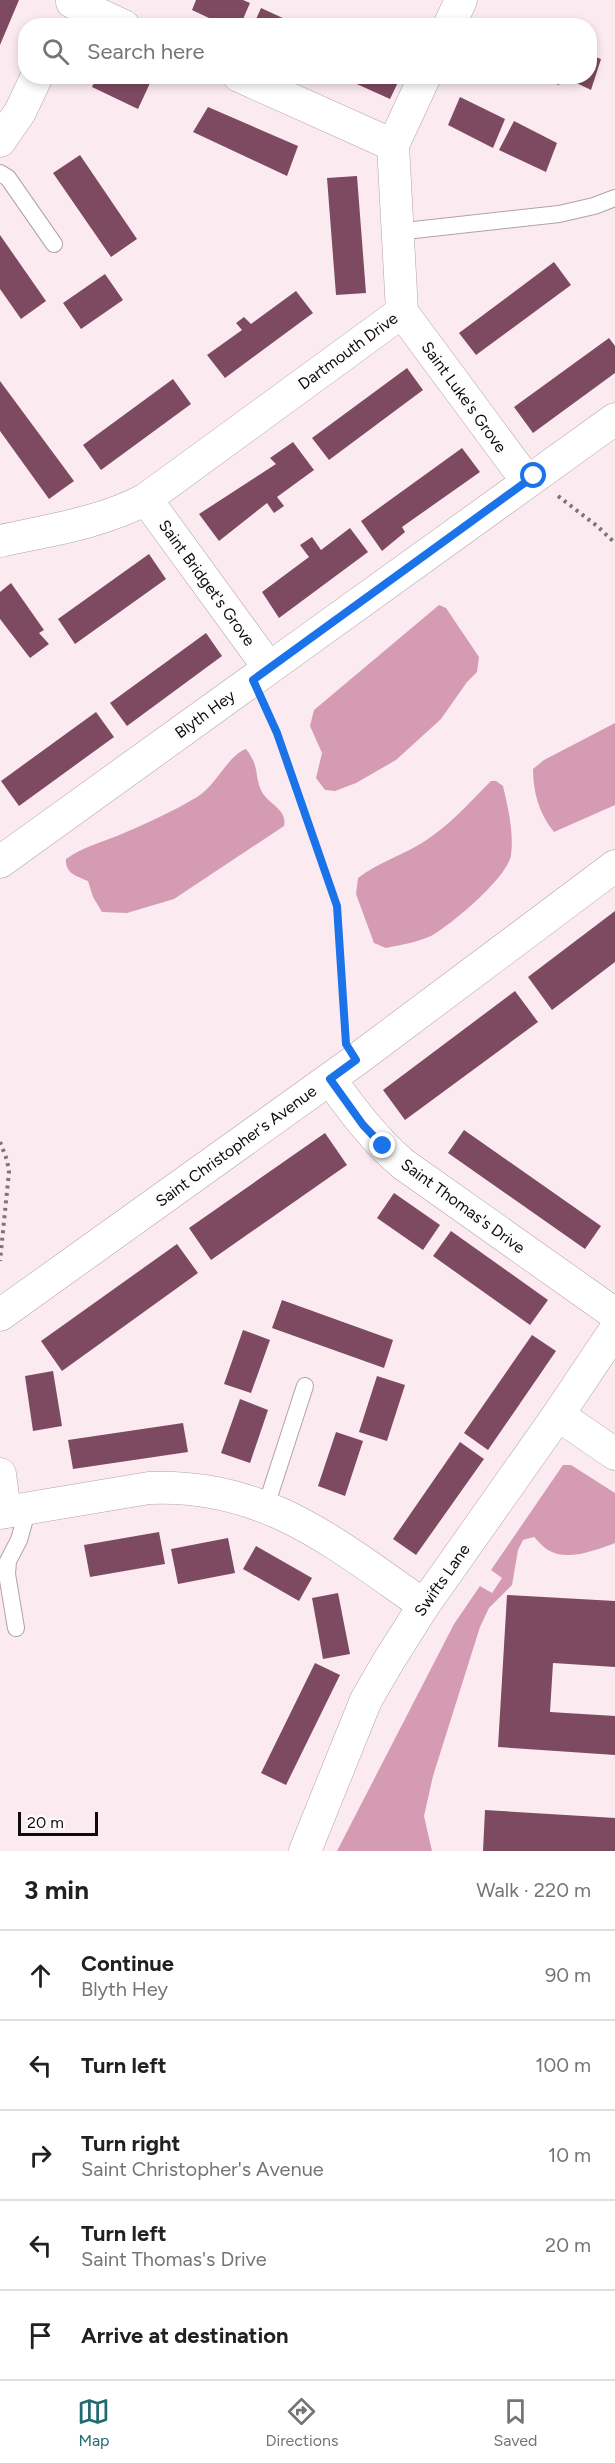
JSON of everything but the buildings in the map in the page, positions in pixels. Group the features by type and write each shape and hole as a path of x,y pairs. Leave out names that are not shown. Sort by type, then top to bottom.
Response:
{"street":[{"path":"453,18 461,0"},
{"path":"69,9 98,18"},
{"path":"0,141 20,112 33,84"},
{"path":"256,84 393,145 421,84"},
{"name":"Dartmouth Drive","path":"0,541 86,522 129,508 146,499 402,312 393,145"},
{"name":"Saint Luke's Grove","path":"402,312 530,479"},
{"name":"Blyth Hey","path":"3,852 261,674 615,419"},
{"name":"Saint Bridget's Grove","path":"146,499 261,674"},
{"name":"Saint Christopher's Avenue","path":"0,1315 330,1079 615,866"},
{"name":"Saint Thomas's Drive","path":"330,1079 363,1125 403,1164 615,1314"},
{"name":"Swifts Lane","path":"305,1851 366,1700 424,1605 615,1330"},
{"path":"558,1415 615,1454"},
{"path":"0,1474 11,1511 149,1488 174,1487 238,1497 266,1506 321,1535 424,1605"}],"lane":[{"path":"0,173 8,178 54,244"},
{"path":"396,232 559,214 594,206 615,198"},
{"path":"266,1506 305,1386"},
{"path":"11,1511 19,1540 8,1561 7,1574 16,1628"}],"path":[{"path":"530,479 597,526 615,543"},
{"path":"261,674 277,733 337,906 346,1044 356,1060"},
{"path":"0,1142 9,1172 0,1261"}],"shaded area":[{"path":"439,605 446,608 479,657 477,672 467,682 441,719 396,760 356,783 335,791 325,790 316,778 322,753 310,726 314,710"},
{"path":"615,723 615,805 554,832 544,818 538,802 533,769 544,760"},
{"path":"246,749 255,766 261,790 283,815 284,826 174,899 127,913 102,912 93,897 88,881 69,871 66,859 157,818 197,797 233,758"},
{"path":"491,781 496,781 503,786 509,811 512,846 508,864 477,900 452,922 431,936 386,948 374,943 356,894 358,878 432,837"},
{"path":"563,1465 571,1465 615,1493 615,1543 582,1554 564,1555 548,1550 534,1537 523,1540 518,1550 512,1585 489,1608 480,1627 433,1776 424,1816 432,1851 337,1851 454,1624 480,1586 492,1593 502,1578 491,1570"}],"route":[{"path":"383,1146 363,1125 330,1079 356,1060 346,1044 337,906 277,733 253,680 534,476"}]}
